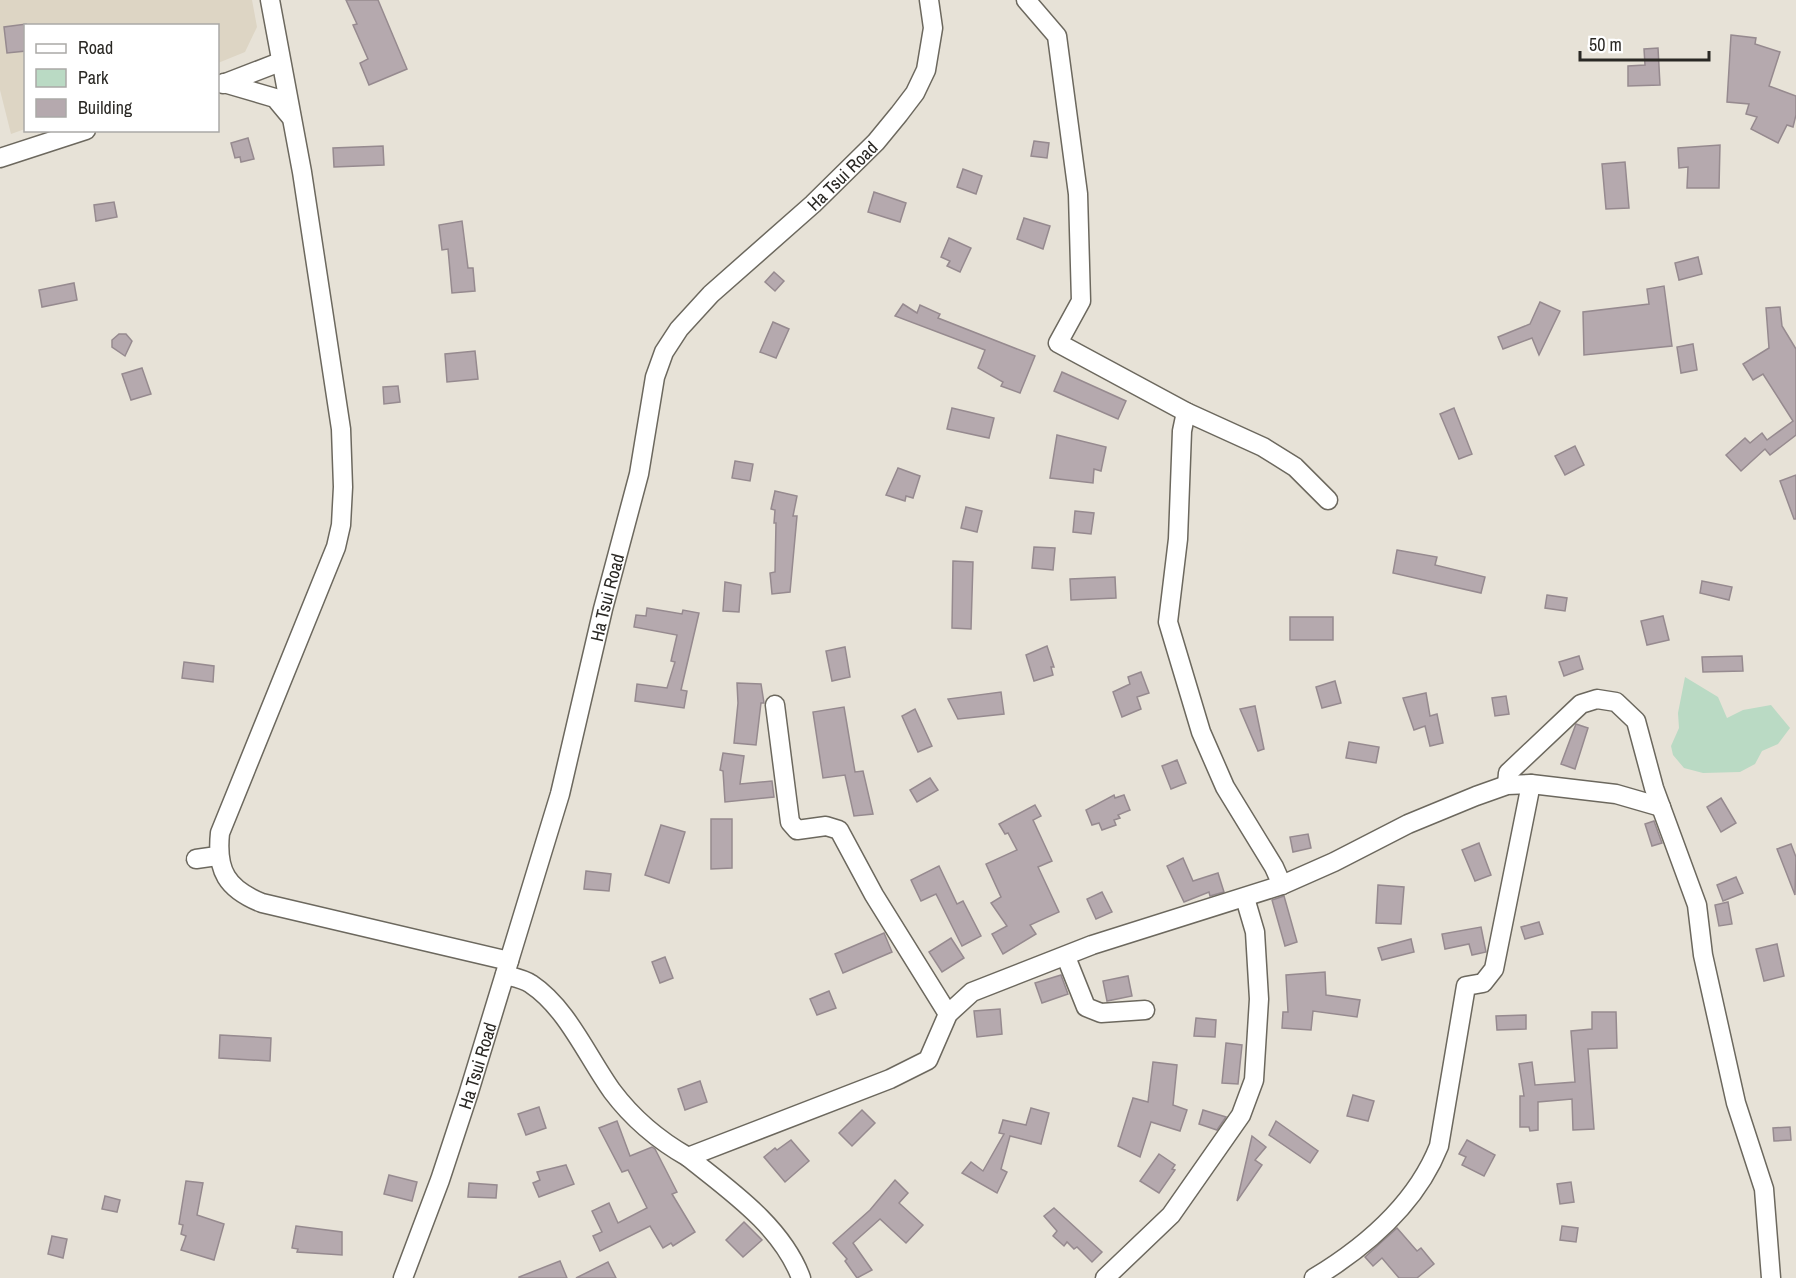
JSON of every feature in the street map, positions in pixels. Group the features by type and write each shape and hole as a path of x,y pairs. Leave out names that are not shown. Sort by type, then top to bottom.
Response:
{"street":[{"path":"270,0 302,172 341,429 343,487 341,525 336,547 220,833 217,856 227,879 242,895 262,903 507,968 528,982 544,994 571,1029 613,1092 644,1128 688,1157 736,1196 778,1238 796,1265 801,1278"},
{"name":"Ha Tsui Road","path":"403,1278 440,1180 560,794 603,609 639,474 655,377 664,352 679,329 711,294 813,204 876,142 915,93 926,70 933,28 929,0"},
{"path":"1026,0 1057,36 1078,194 1081,301 1058,343 1186,412 1263,447 1295,467 1328,500"},
{"path":"221,84 280,62"},
{"path":"221,84 275,98 291,118"},
{"path":"0,158 80,132"},
{"path":"1186,412 1182,431 1178,539 1168,622 1201,732 1225,787 1274,867 1282,885"},
{"path":"1507,785 1508,773 1556,725 1581,704 1597,699 1616,702 1636,721 1661,807 1696,904 1702,955 1736,1103 1764,1189 1771,1278"},
{"path":"775,705 790,822 797,830 826,826 839,830 874,895 948,1014"},
{"path":"688,1157 890,1079 928,1060 948,1014 972,992 1092,945 1282,885 1334,862 1408,824 1507,785 1531,784 1616,794 1661,807"},
{"path":"1314,1278 1382,1228 1415,1191 1430,1168 1439,1146 1466,986 1483,983 1494,969 1531,784"},
{"path":"196,859 217,856"},
{"path":"1106,1278 1172,1215 1241,1115 1254,1080 1259,999 1255,932 1245,898"},
{"path":"1066,957 1086,1007 1101,1013 1145,1010"}],"shaded area":[{"path":"0,0 252,0 257,27 245,52 219,63 219,24 24,24 24,129 11,134 0,90"}],"green space":[{"path":"1685,677 1718,697 1727,718 1743,710 1771,705 1790,728 1778,744 1762,751 1755,764 1740,772 1703,773 1684,768 1673,755 1671,746 1679,728 1678,713"}],"building":[{"path":"346,0 378,0 407,69 369,85 360,63 368,59 353,25 357,24"},
{"path":"24,24 24,51 7,53 4,27"},
{"path":"1731,35 1756,38 1755,44 1780,52 1769,86 1796,96 1796,115 1793,127 1787,125 1778,143 1751,129 1757,117 1746,114 1749,104 1727,102"},
{"path":"1658,48 1660,85 1628,86 1628,66 1645,65 1644,49"},
{"path":"248,138 254,159 241,162 240,157 235,158 231,143"},
{"path":"1034,141 1049,143 1047,158 1031,156"},
{"path":"1720,145 1719,188 1687,188 1688,167 1679,168 1678,148"},
{"path":"383,146 384,165 334,167 333,148"},
{"path":"1625,162 1629,208 1606,209 1602,164"},
{"path":"963,169 982,176 976,194 957,187"},
{"path":"874,192 906,203 900,222 868,212"},
{"path":"114,202 117,217 96,221 94,205"},
{"path":"1024,218 1050,226 1043,249 1017,239"},
{"path":"462,221 468,268 473,268 475,291 452,293 448,249 442,250 439,225"},
{"path":"949,238 971,248 960,272 947,266 950,261 941,257"},
{"path":"1698,257 1702,274 1679,280 1675,263"},
{"path":"774,272 784,281 775,291 765,282"},
{"path":"74,283 77,300 42,307 39,290"},
{"path":"1664,286 1672,346 1584,355 1583,312 1649,304 1647,289"},
{"path":"1540,302 1560,311 1539,355 1532,338 1503,349 1498,337 1530,324"},
{"path":"903,304 917,313 920,305 940,314 938,318 1035,356 1020,393 1001,386 1003,382 978,368 985,350 895,316"},
{"path":"1780,307 1782,326 1796,349 1796,435 1770,455 1765,449 1741,471 1726,455 1745,438 1750,443 1762,433 1767,440 1793,421 1763,374 1753,380 1743,364 1769,348 1766,308"},
{"path":"773,322 789,329 776,358 760,352"},
{"path":"119,334 126,334 132,341 125,356 112,347 112,340"},
{"path":"1693,344 1697,370 1681,373 1677,347"},
{"path":"475,351 478,379 447,382 445,354"},
{"path":"142,368 151,394 131,400 122,374"},
{"path":"1062,372 1126,401 1118,419 1054,391"},
{"path":"398,386 400,402 384,404 383,387"},
{"path":"952,408 994,418 989,438 947,429"},
{"path":"1454,408 1472,454 1459,459 1440,414"},
{"path":"1057,435 1106,447 1101,471 1094,469 1093,483 1050,478"},
{"path":"1575,446 1584,465 1565,475 1555,456"},
{"path":"735,461 753,464 750,481 732,478"},
{"path":"898,468 920,476 913,498 906,496 905,501 886,495"},
{"path":"1796,475 1796,519 1794,519 1780,481"},
{"path":"775,491 797,496 793,516 797,516 790,592 772,594 770,573 775,572 776,523 774,523 775,510 771,509"},
{"path":"966,507 982,511 977,532 961,528"},
{"path":"1075,511 1094,513 1091,534 1073,532"},
{"path":"1034,547 1055,548 1053,570 1032,568"},
{"path":"1397,550 1437,557 1435,565 1485,577 1481,593 1393,573"},
{"path":"953,561 973,562 971,629 952,628"},
{"path":"1115,577 1116,598 1071,600 1070,579"},
{"path":"1702,581 1732,587 1729,600 1700,593"},
{"path":"725,582 741,585 739,612 723,611"},
{"path":"1547,595 1567,598 1565,611 1545,608"},
{"path":"647,608 682,614 683,610 699,613 681,690 687,691 684,708 635,701 637,684 667,688 675,662 671,661 677,635 634,627 636,615 646,616"},
{"path":"1663,616 1669,640 1647,645 1641,621"},
{"path":"1290,617 1333,617 1333,640 1290,640"},
{"path":"1047,646 1054,667 1051,667 1053,675 1034,681 1026,655"},
{"path":"845,647 850,677 832,681 826,651"},
{"path":"1579,656 1583,669 1564,676 1559,662"},
{"path":"1742,656 1743,671 1703,672 1702,657"},
{"path":"184,662 214,666 213,682 182,678"},
{"path":"1141,672 1149,693 1137,697 1141,709 1122,717 1113,692 1130,684 1128,677"},
{"path":"1335,681 1341,703 1322,708 1316,687"},
{"path":"737,683 761,684 764,703 761,703 756,745 734,743 738,703"},
{"path":"1001,692 1004,714 958,719 948,699"},
{"path":"1426,693 1430,716 1437,714 1443,743 1430,746 1425,726 1414,730 1403,698"},
{"path":"1506,696 1509,714 1495,716 1492,698"},
{"path":"1255,706 1264,749 1258,751 1240,709"},
{"path":"844,707 855,772 863,771 873,814 854,816 845,775 823,778 813,712"},
{"path":"915,709 932,746 918,752 902,716"},
{"path":"1576,724 1588,728 1575,769 1561,764"},
{"path":"1349,742 1379,747 1376,763 1346,758"},
{"path":"723,753 744,756 740,784 772,781 774,797 725,802 723,771 720,770"},
{"path":"1177,760 1186,783 1171,789 1162,766"},
{"path":"930,778 938,790 917,802 910,790"},
{"path":"1114,795 1115,798 1124,795 1130,810 1118,815 1120,818 1114,820 1116,825 1102,830 1099,823 1092,825 1086,810"},
{"path":"1721,798 1736,823 1721,832 1707,807"},
{"path":"1035,805 1041,816 1033,820 1052,861 1038,867 1059,912 1030,925 1036,934 1003,954 992,934 1007,926 991,903 1001,897 986,864 1017,850 1008,833 1005,834 999,824"},
{"path":"711,819 732,819 732,868 711,869"},
{"path":"1654,821 1662,843 1652,846 1645,824"},
{"path":"661,825 685,832 669,883 645,875"},
{"path":"1308,834 1311,848 1293,852 1290,837"},
{"path":"1479,843 1491,875 1475,881 1462,850"},
{"path":"1791,844 1796,857 1795,895 1777,849"},
{"path":"1183,858 1193,881 1218,873 1224,892 1210,896 1209,892 1184,902 1167,866"},
{"path":"939,866 957,904 963,901 981,936 962,946 936,894 921,901 911,880"},
{"path":"586,871 611,874 609,891 584,889"},
{"path":"1736,877 1743,893 1723,901 1717,885"},
{"path":"1378,885 1404,887 1401,924 1376,923"},
{"path":"1102,892 1112,912 1096,919 1087,899"},
{"path":"1284,896 1297,942 1285,946 1272,900"},
{"path":"1728,902 1732,924 1719,926 1715,905"},
{"path":"1539,922 1543,934 1525,939 1521,927"},
{"path":"1481,927 1486,952 1472,955 1469,944 1445,949 1442,934"},
{"path":"884,933 892,952 843,973 835,954"},
{"path":"951,938 964,958 942,972 929,952"},
{"path":"1411,939 1414,952 1382,960 1378,948"},
{"path":"1777,944 1784,976 1764,981 1756,949"},
{"path":"665,957 673,978 660,983 652,962"},
{"path":"1325,972 1326,995 1360,1000 1357,1017 1313,1011 1311,1030 1282,1028 1283,1012 1288,1012 1286,975"},
{"path":"1061,975 1068,994 1042,1003 1035,983"},
{"path":"1128,976 1132,996 1107,1001 1103,981"},
{"path":"829,991 836,1008 817,1015 810,999"},
{"path":"1000,1009 1002,1034 977,1037 974,1011"},
{"path":"1592,1012 1616,1012 1617,1048 1588,1049 1594,1129 1573,1130 1572,1099 1538,1102 1538,1130 1530,1131 1529,1127 1520,1127 1520,1096 1524,1096 1519,1064 1532,1062 1535,1085 1575,1082 1571,1031 1592,1029"},
{"path":"1526,1015 1526,1029 1497,1030 1496,1016"},
{"path":"1196,1018 1216,1020 1215,1037 1194,1036"},
{"path":"220,1035 271,1038 270,1061 219,1058"},
{"path":"1226,1043 1242,1045 1238,1084 1222,1083"},
{"path":"1153,1062 1177,1065 1173,1105 1187,1110 1180,1131 1151,1122 1140,1157 1118,1146 1133,1098 1148,1102"},
{"path":"700,1081 707,1102 685,1110 678,1089"},
{"path":"1353,1095 1374,1101 1368,1121 1347,1116"},
{"path":"539,1107 546,1128 526,1135 518,1114"},
{"path":"1031,1108 1049,1113 1041,1144 1010,1136 1001,1169 1007,1172 997,1193 962,1173 971,1162 983,1171 1004,1134 999,1133 1003,1120 1026,1125"},
{"path":"862,1110 875,1123 852,1146 839,1133"},
{"path":"1203,1110 1226,1117 1217,1130 1199,1124"},
{"path":"617,1121 630,1156 652,1147 655,1149 677,1192 672,1194 695,1232 673,1246 671,1243 663,1248 650,1226 600,1251 593,1236 602,1232 592,1211 609,1203 618,1223 647,1208 628,1170 622,1172 599,1128"},
{"path":"1276,1121 1318,1151 1310,1163 1269,1135"},
{"path":"1790,1127 1791,1140 1774,1141 1773,1128"},
{"path":"1252,1136 1266,1147 1255,1160 1262,1165 1237,1201"},
{"path":"791,1140 809,1161 785,1182 764,1157"},
{"path":"1467,1140 1495,1155 1484,1176 1462,1165 1466,1157 1459,1154"},
{"path":"1159,1154 1175,1165 1172,1169 1175,1170 1159,1193 1140,1181"},
{"path":"566,1165 574,1184 539,1197 533,1183 540,1180 537,1172"},
{"path":"389,1175 417,1182 412,1201 384,1194"},
{"path":"895,1180 908,1193 899,1203 923,1225 906,1243 880,1219 853,1243 872,1270 857,1278 845,1261 847,1259 833,1243 870,1210"},
{"path":"186,1181 203,1183 197,1215 224,1224 214,1260 181,1250 186,1236 181,1234 183,1225 179,1224"},
{"path":"1571,1182 1574,1202 1560,1204 1557,1184"},
{"path":"469,1183 497,1185 496,1198 468,1197"},
{"path":"105,1196 120,1200 117,1212 102,1209"},
{"path":"1054,1208 1102,1252 1092,1262 1077,1247 1074,1249 1067,1242 1064,1246 1053,1236 1057,1231 1044,1216"},
{"path":"744,1222 762,1240 743,1257 726,1240"},
{"path":"296,1226 342,1232 342,1255 297,1252 298,1249 292,1248"},
{"path":"1562,1226 1578,1228 1576,1242 1560,1240"},
{"path":"1397,1228 1417,1251 1421,1248 1434,1264 1417,1278 1399,1278 1382,1258 1373,1266 1365,1257"},
{"path":"52,1236 67,1239 63,1258 48,1254"},
{"path":"560,1261 567,1278 519,1278 519,1277"},
{"path":"608,1262 616,1278 576,1278"}]}
